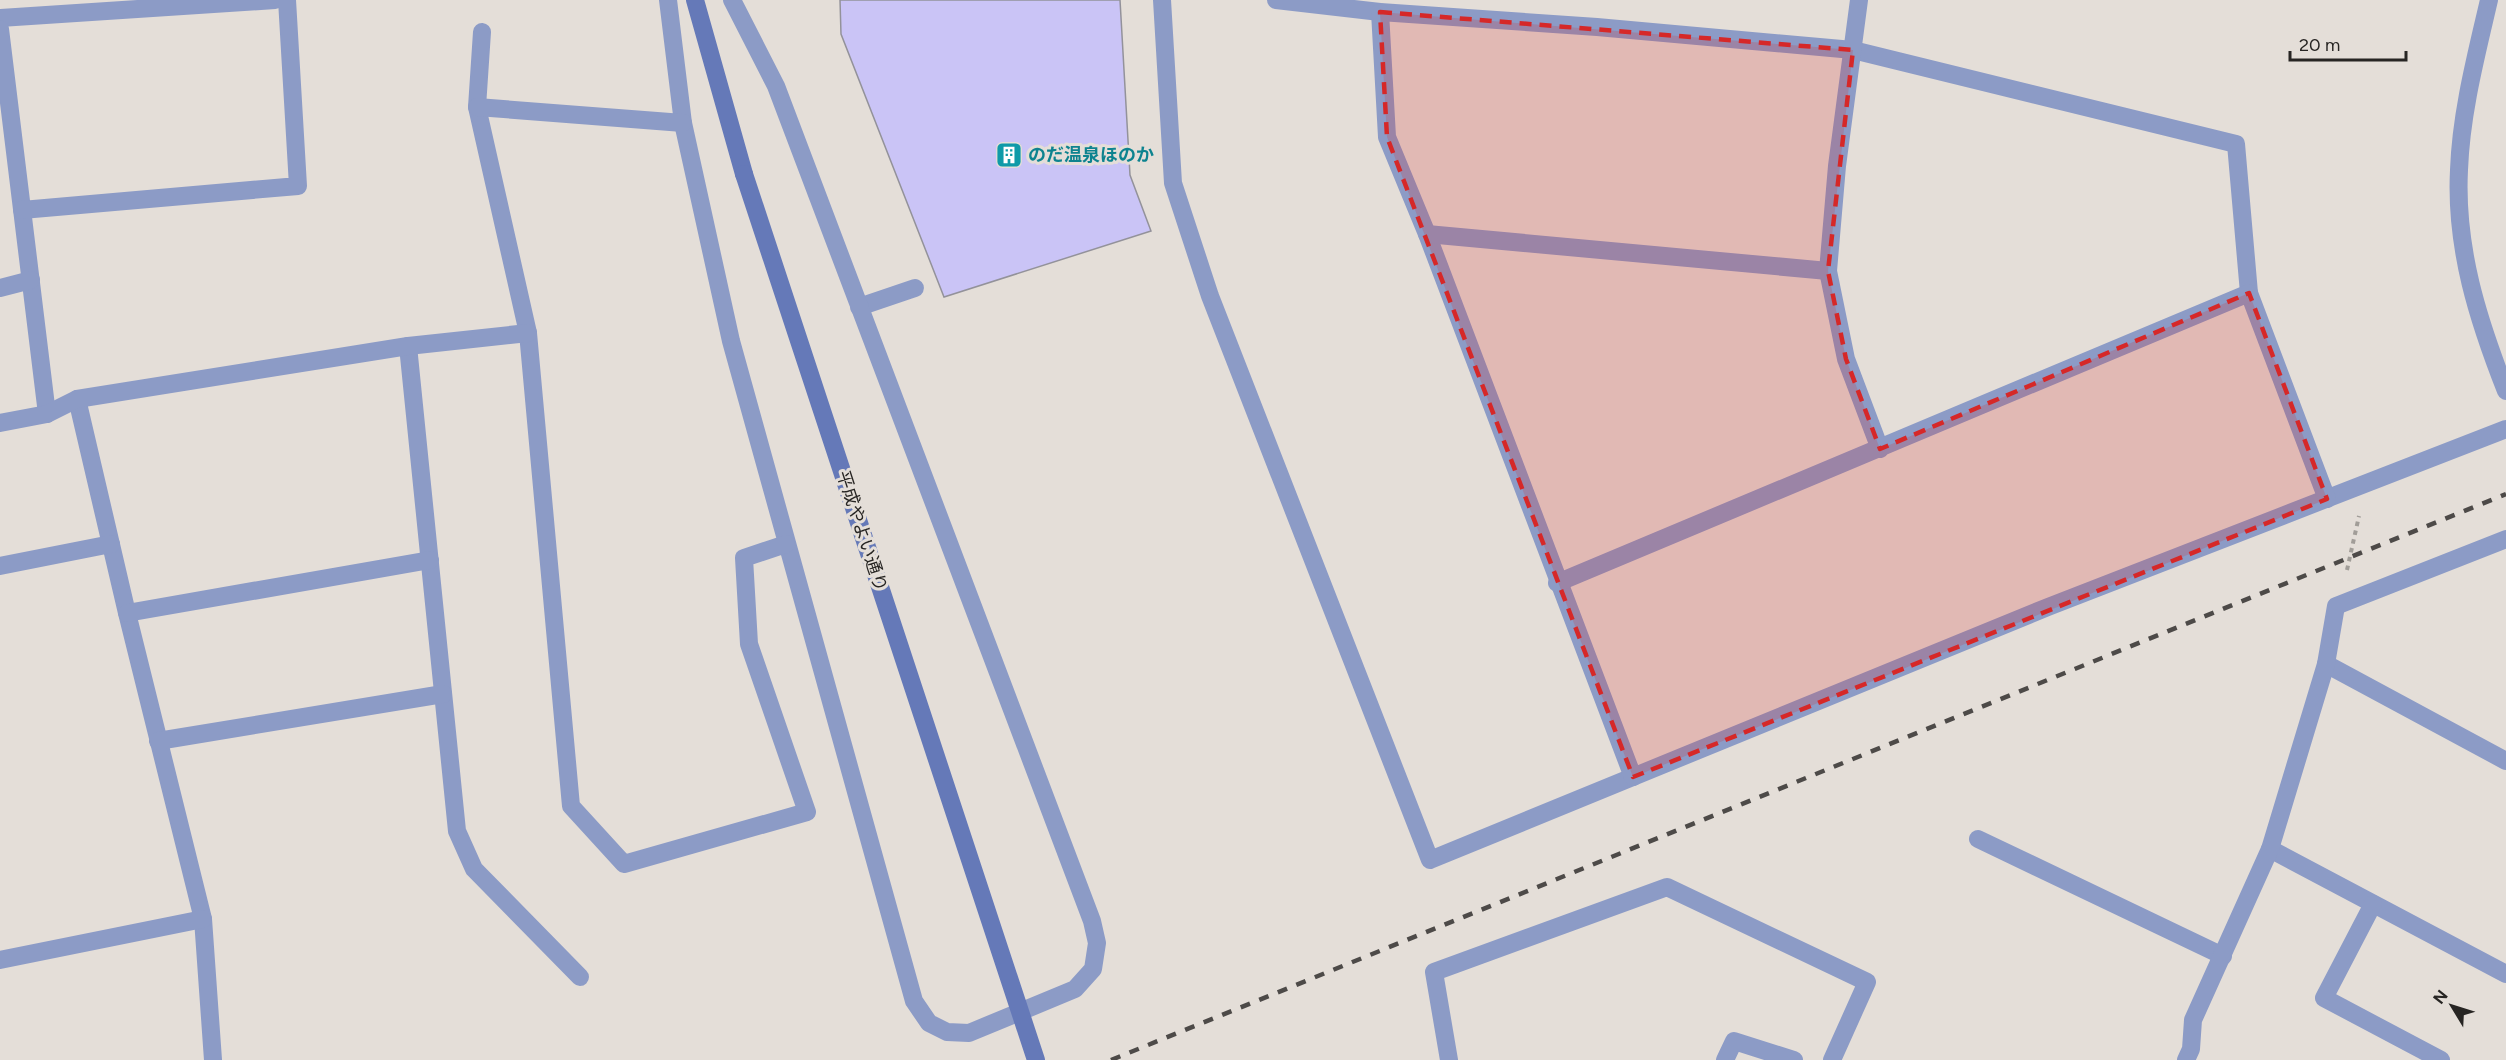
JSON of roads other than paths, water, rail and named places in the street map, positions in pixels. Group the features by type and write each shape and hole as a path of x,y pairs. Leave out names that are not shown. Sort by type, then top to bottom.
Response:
{"street":[{"path":"0,18 275,0"},
{"path":"22,210 298,186 287,0"},
{"path":"668,0 683,123 731,341 914,1001 928,1023 948,1032 969,1033 1075,989 1093,969 1098,943 1092,921 776,86 732,0"},
{"name":"平成やよい通り","path":"695,0 744,174 1036,1060"},
{"path":"1162,0 1173,183 1210,296 1430,860 2037,612 2506,429"},
{"path":"1276,0 1380,12 1597,27 1853,50 2236,144 2249,293 2326,499"},
{"path":"1859,0 1837,166 1828,270 1846,359 1880,449"},
{"path":"2489,0 2464,116 2459,170 2459,207 2466,267 2484,336 2506,391"},
{"path":"1380,12 1387,138 1427,234 1557,583 1633,777"},
{"path":"0,29 47,414"},
{"path":"482,32 477,107 528,333 571,806 624,864 807,812 749,644 744,558 786,544"},
{"path":"477,107 683,123"},
{"path":"1427,234 1828,270"},
{"path":"0,288 31,280"},
{"path":"859,307 915,288"},
{"path":"1557,583 2249,293"},
{"path":"0,423 47,414 77,399 408,346 528,333"},
{"path":"408,346 457,831 474,869 580,977"},
{"path":"77,399 158,741 203,919 213,1060"},
{"path":"2186,1060 2192,1048 2193,1020 2271,849 2326,664 2336,606 2504,542"},
{"path":"0,566 111,544"},
{"path":"127,613 430,560"},
{"path":"2326,664 2506,761"},
{"path":"158,741 443,694"},
{"path":"1978,839 2223,956"},
{"path":"2271,849 2506,974"},
{"path":"1449,1060 1434,972 1667,886 1867,982 1832,1060"},
{"path":"2373,904 2325,998 2441,1060"},
{"path":"0,960 203,919"},
{"path":"1725,1060 1734,1041 1794,1060"}],"railway":[{"path":"1111,1060 2506,494"}],"place":[{"name":"のだ温泉ほのか","path":"1009,155"}]}
